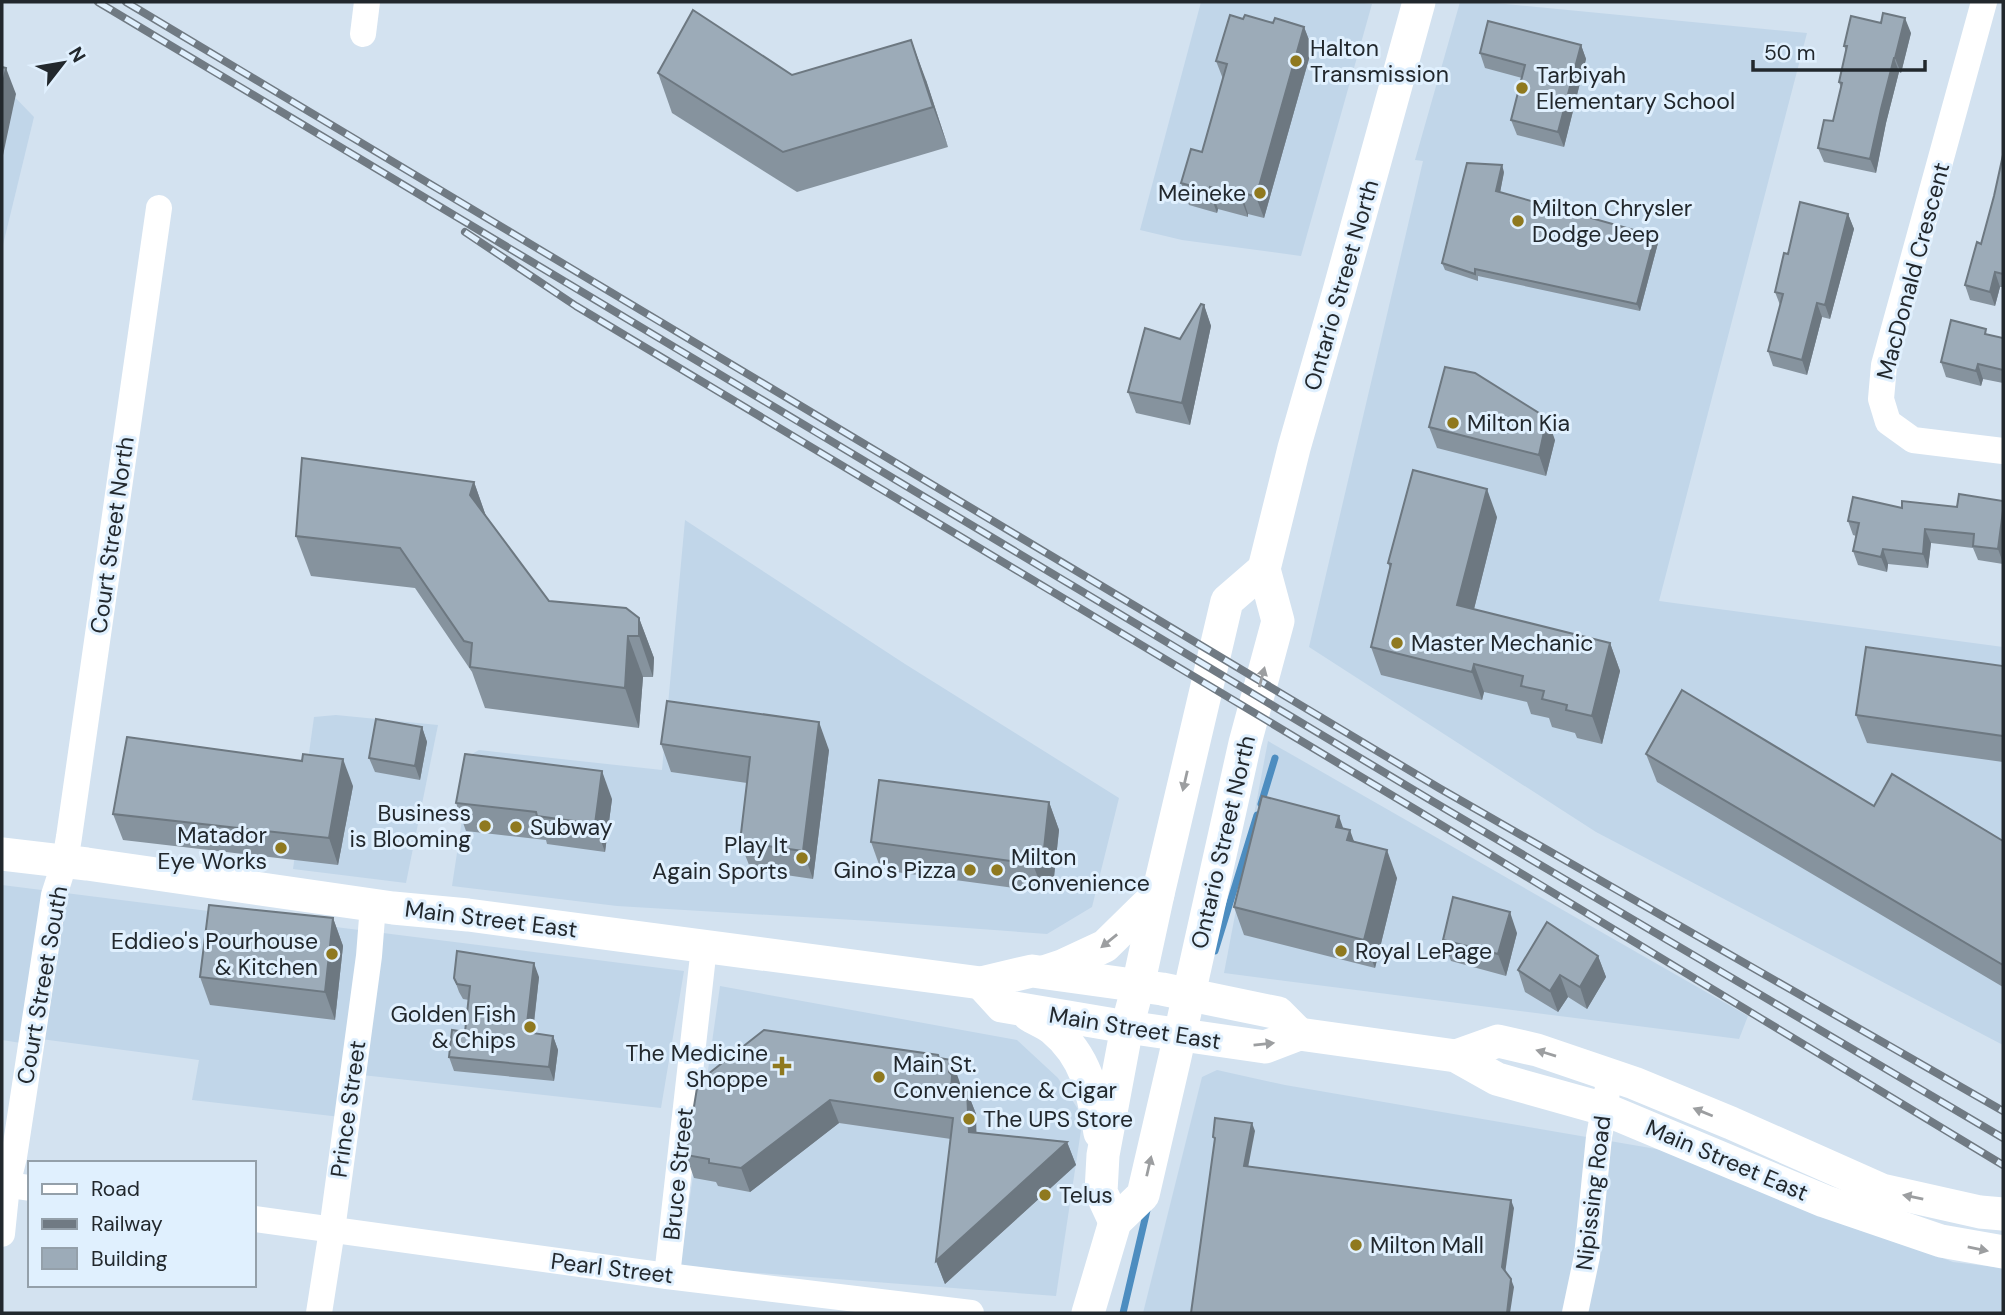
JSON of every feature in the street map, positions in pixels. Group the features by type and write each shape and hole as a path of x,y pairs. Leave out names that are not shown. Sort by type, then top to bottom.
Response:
{"main road":[{"name":"Ontario Street North","path":"1115,1222 1143,1195 1245,743 1278,621 1264,569 1294,448 1419,2"},
{"path":"1088,1313 1115,1222 1101,1192 1103,1155 1127,1027 1227,601 1264,569"},
{"name":"Main Street East","path":"2,854 981,983 1032,971 1138,986 1278,1013 1299,1034"},
{"path":"1042,973 1105,946 1158,894"},
{"name":"Main Street East","path":"981,983 1002,1006 1179,1035 1265,1047 1299,1034 1456,1056 1497,1079 1604,1109 1824,1201 1941,1241 2003,1252"},
{"path":"1021,1010 1053,1029 1077,1055 1092,1088 1103,1155"},
{"name":"Main Street East","path":"1456,1056 1498,1041 1537,1050 1611,1074 1731,1123 1882,1190 1980,1212 2003,1214"}],"street":[{"path":"363,34 367,2"},
{"name":"MacDonald Crescent","path":"1984,2 1884,365 1881,398 1888,422 1913,440 2003,451"},
{"name":"Court Street North","path":"65,861 159,208"},
{"name":"Court Street South","path":"2,1234 13,1186 14,1157 54,895 65,861"},
{"name":"Prince Street","path":"319,1313 369,956 373,905"},
{"name":"Bruce Street","path":"667,1276 704,947"},
{"name":"Nipissing Road","path":"1576,1313 1587,1256 1593,1188 1611,1074"},
{"name":"Pearl Street","path":"256,1219 667,1276 971,1313"}],"shaded area":[{"path":"1201,2 1372,4 1301,256 1182,240 1140,230"},
{"path":"1460,2 1485,2 1807,33 1659,601 2003,647 2003,1045 1596,832 1309,647 1423,161 1415,160"},
{"path":"2,84 34,117 2,249"},
{"path":"685,520 905,664 1119,798 1092,907 1047,934 617,906 452,886 472,754 479,750 662,770"},
{"path":"336,715 438,725 406,883 293,869 314,717"},
{"path":"1268,741 1748,1016 1739,1039 1224,973"},
{"path":"2,885 684,971 661,1108 362,1075 358,1119 192,1100 199,1060 41,1039 40,1046 2,1040"},
{"path":"720,986 1017,1040 1058,1078 1083,1117 1056,1296 680,1267"},
{"name":"Milton Mall","path":"1217,1070 1285,1085 1662,1150 1953,1262 2003,1268 2003,1313 1143,1313 1202,1077"}],"building":[{"path":"693,10 792,75 911,40 933,107 783,152 658,73"},
{"path":"1883,13 1905,18 1870,159 1818,148 1824,120 1833,121 1842,83 1839,82 1851,16 1881,23"},
{"path":"1230,15 1243,19 1245,15 1273,23 1275,18 1304,27 1256,197 1241,192 1240,196 1210,187 1209,191 1181,183 1191,149 1202,152 1227,64 1216,61"},
{"path":"1488,21 1581,45 1558,132 1511,120 1525,65 1480,53"},
{"path":"2,67 6,68 2,89"},
{"path":"2003,155 2003,274 1995,272 1990,292 1965,285 1977,242 1981,244"},
{"name":"Milton Chrysler Dodge Jeep","path":"1467,163 1502,165 1496,191 1655,236 1637,304 1475,269 1475,274 1442,263"},
{"path":"1800,202 1848,214 1825,305 1817,303 1802,360 1768,351 1783,294 1775,292 1784,253 1788,254"},
{"path":"1201,304 1204,305 1182,403 1128,392 1145,328 1180,339"},
{"path":"1951,320 1986,329 1985,334 2003,338 2003,370 1978,364 1976,371 1941,362"},
{"path":"1445,367 1475,373 1547,418 1539,455 1429,427"},
{"path":"302,458 474,482 470,495 549,601 626,608 639,618 639,636 628,636 625,688 470,667 472,643 464,641 400,548 296,536"},
{"path":"1413,470 1487,489 1457,605 1610,643 1592,716 1566,710 1567,705 1542,699 1544,691 1521,686 1523,676 1474,664 1472,672 1371,647 1391,564 1388,563"},
{"path":"1959,494 2003,501 1998,549 1973,546 1974,534 1925,529 1923,554 1883,549 1881,557 1853,551 1859,523 1848,521 1853,497 1902,508 1902,501 1957,507"},
{"path":"1866,647 2003,666 2003,736 1856,715"},
{"path":"1682,690 1874,806 1892,774 2003,841 2003,965 1646,754"},
{"path":"667,701 819,722 803,851 740,842 750,757 661,744"},
{"path":"376,719 422,727 415,766 369,758"},
{"path":"127,737 302,761 303,754 343,759 329,838 113,814"},
{"path":"465,754 602,771 595,824 537,816 536,812 456,803"},
{"path":"879,780 1049,802 1043,858 1033,864 871,842"},
{"path":"1262,796 1339,816 1336,827 1350,830 1347,840 1387,850 1364,940 1234,907"},
{"path":"1453,897 1510,912 1498,954 1443,940"},
{"path":"209,905 333,918 325,992 200,977"},
{"path":"1547,922 1598,956 1580,987 1560,975 1550,991 1518,970"},
{"path":"457,951 534,963 526,1032 553,1036 549,1067 449,1057 452,1030 465,1032 470,986 457,984 454,978"},
{"path":"764,1030 938,1055 939,1058 952,1060 949,1072 952,1075 951,1090 967,1091 969,1132 1067,1142 936,1261 953,1118 830,1100 741,1168 709,1163 709,1159 686,1155 698,1082"},
{"name":"Milton Mall","path":"1215,1118 1252,1123 1244,1166 1511,1200 1502,1267 1511,1279 1507,1313 1191,1313 1215,1138"}],"waterway":[{"path":"1261,804 1275,758"},
{"path":"1215,951 1257,815"},
{"path":"1123,1313 1148,1206"}],"railway":[{"path":"98,2 1432,801 2003,1138"},
{"path":"126,2 1439,788 2003,1111"},
{"path":"465,232 576,306 2003,1165"}],"place":[{"name":"Halton Transmission","path":"1296,61"},
{"name":"Tarbiyah Elementary School","path":"1522,88"},
{"name":"Meineke","path":"1260,193"},
{"name":"Milton Chrysler Dodge Jeep","path":"1518,221"},
{"name":"Milton Kia","path":"1453,423"},
{"name":"Master Mechanic","path":"1397,643"},
{"name":"Business is Blooming","path":"485,826"},
{"name":"Subway","path":"516,827"},
{"name":"Matador Eye Works","path":"281,848"},
{"name":"Play It Again Sports","path":"802,858"},
{"name":"Gino's Pizza","path":"970,870"},
{"name":"Milton Convenience","path":"997,870"},
{"name":"Royal LePage","path":"1341,951"},
{"name":"Eddieo's Pourhouse & Kitchen","path":"332,954"},
{"name":"Golden Fish & Chips","path":"530,1027"},
{"name":"The Medicine Shoppe","path":"782,1066"},
{"name":"Main St. Convenience & Cigar","path":"879,1077"},
{"name":"The UPS Store","path":"969,1119"},
{"name":"Telus","path":"1045,1195"},
{"name":"Milton Mall","path":"1356,1245"}]}
